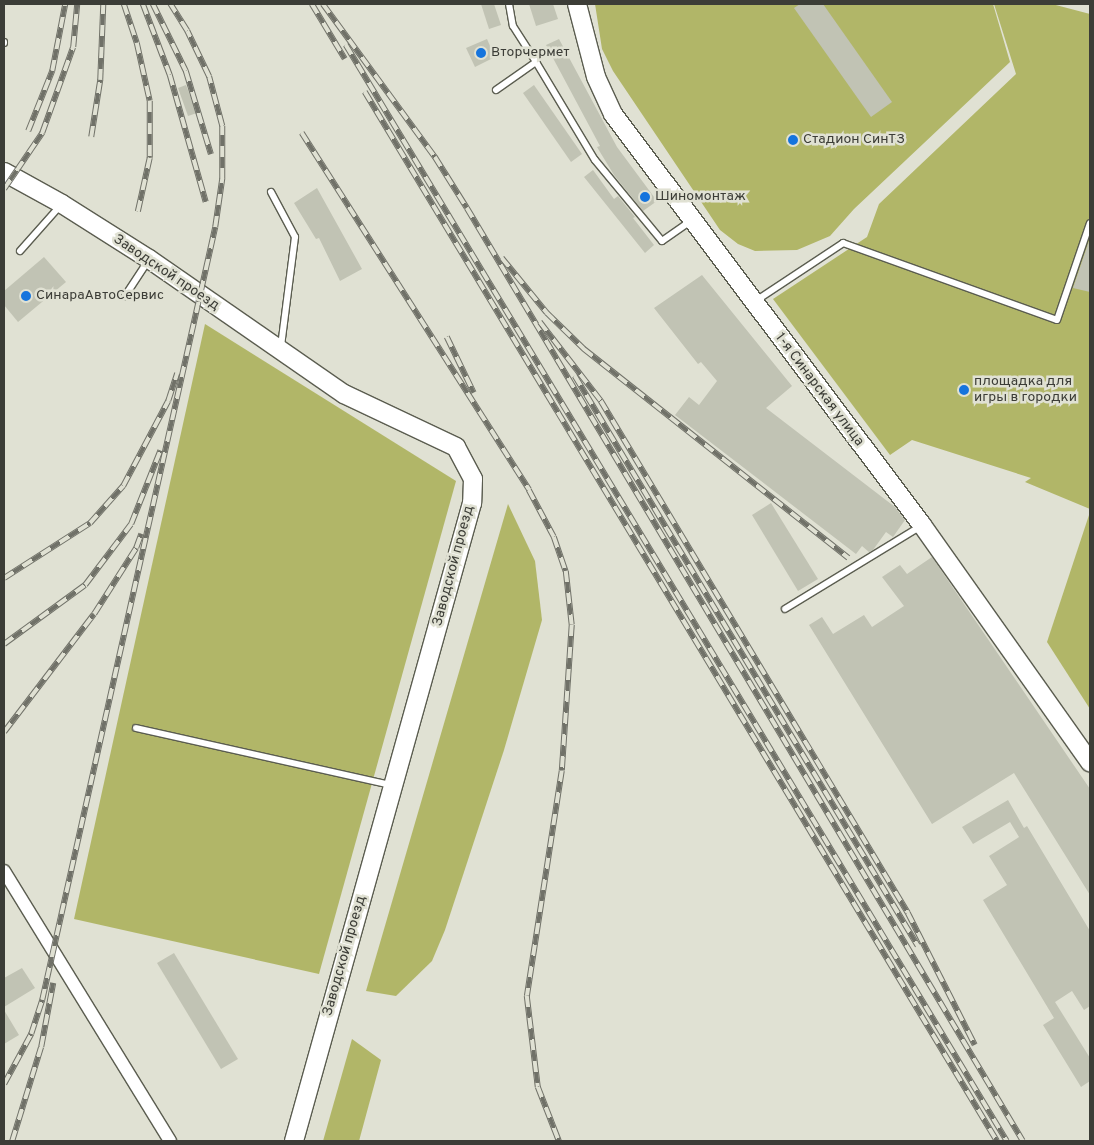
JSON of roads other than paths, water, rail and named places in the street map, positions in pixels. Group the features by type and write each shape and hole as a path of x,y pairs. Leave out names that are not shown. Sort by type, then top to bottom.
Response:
{"street":[{"name":"1-я Синарская улица","path":"577,4 584,39 613,114 691,221 922,526 1090,762"},
{"name":"Заводской проезд","path":"4,172 62,204 149,259 344,394 456,447 473,479 472,503 294,1141"},
{"path":"4,871 170,1141"}],"lane":[{"path":"509,4 513,26 595,160 662,241 691,221"},
{"path":"496,90 536,62"},
{"path":"270,192 295,238 280,351"},
{"path":"20,251 62,204"},
{"path":"754,303 843,243 1057,320 1090,223"},
{"path":"125,296 149,259"},
{"path":"785,609 922,526"},
{"path":"136,728 393,786"}],"railway":[{"path":"28,131 52,71 65,4"},
{"path":"4,189 42,133 73,47 77,4"},
{"path":"91,137 100,80 103,4"},
{"path":"124,4 137,43 150,101 150,158 138,212"},
{"path":"143,4 170,75 206,202"},
{"path":"153,4 186,71 211,154"},
{"path":"4,1084 31,1034 42,1000 215,227 222,179 222,126 209,77 187,31 170,4"},
{"path":"312,4 345,59"},
{"path":"323,4 435,157 467,208 1023,1141"},
{"path":"346,45 1007,1141"},
{"path":"365,92 997,1141"},
{"path":"302,133 529,490 554,537 566,571 572,625 562,771 527,996 538,1087 559,1141"},
{"path":"502,258 547,313 584,349 849,558"},
{"path":"540,322 601,401 908,913 975,1045"},
{"path":"447,337 474,393"},
{"path":"4,578 90,523 123,486 168,401 177,373"},
{"path":"575,376 918,946"},
{"path":"4,644 85,585 131,524 160,451"},
{"path":"4,732 94,614 136,548 141,534"},
{"path":"12,1141 41,1047 53,983"}],"place":[{"name":"Вторчермет","path":"481,53"},
{"name":"Стадион СинТЗ","path":"793,140"},
{"name":"Шиномонтаж","path":"645,197"},
{"name":"СинараАвтоСервис","path":"26,296"},
{"name":"площадка для игры в городки","path":"964,390"}]}
